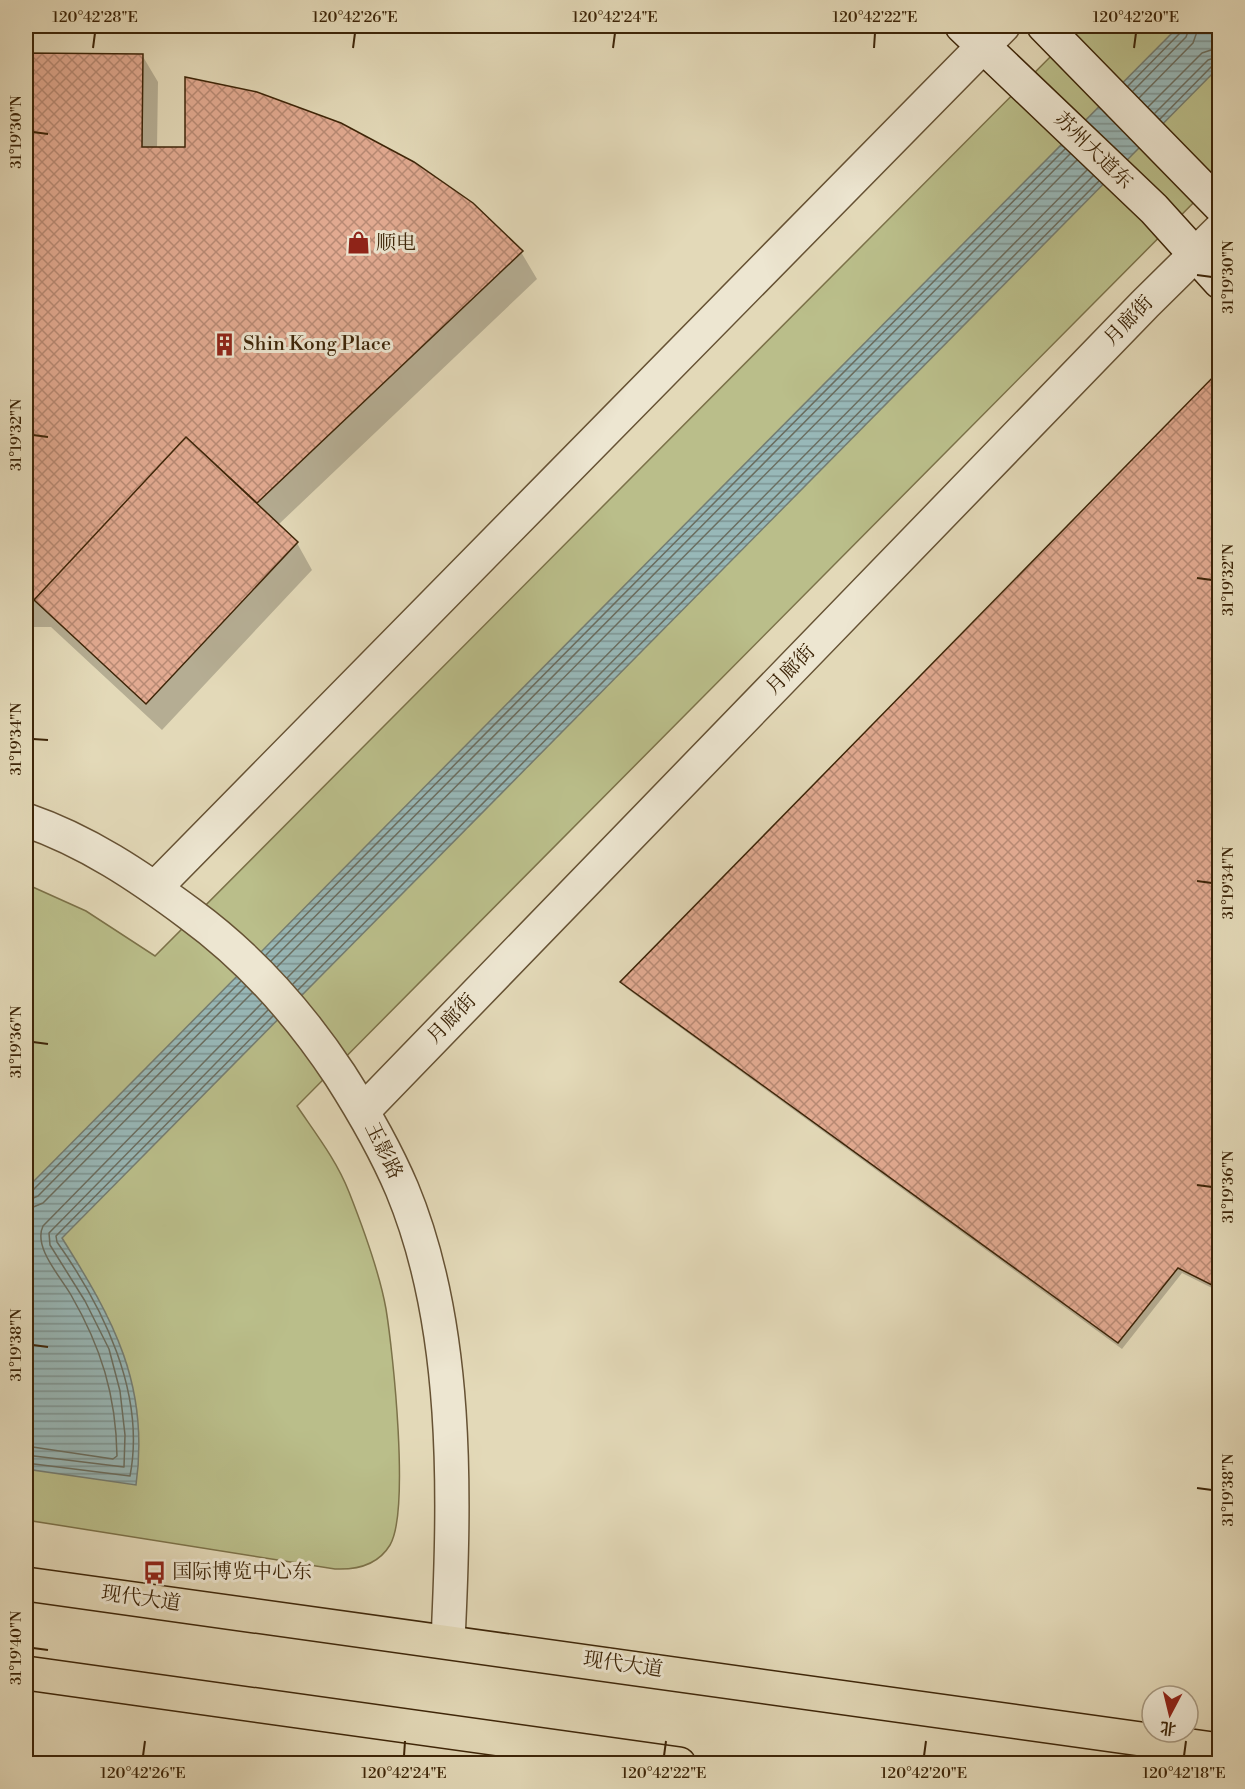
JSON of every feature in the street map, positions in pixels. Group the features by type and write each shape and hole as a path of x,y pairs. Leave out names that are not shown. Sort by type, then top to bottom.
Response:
{"main road":[{"name":"现代大道","path":"26,1584 448,1640 1220,1750"},
{"path":"26,1673 679,1764"}],"street":[{"path":"1044,26 1220,206"},
{"path":"155,888 982,32"},
{"name":"苏州大道东","path":"982,32 1045,104 1154,209 1220,282"},
{"name":"月廊街","path":"363,1111 1220,230"},
{"name":"玉影路","path":"26,820 110,858 219,935 270,984 320,1044 363,1111 402,1190 418,1235 441,1338 448,1400 452,1490 448,1640"}],"green space":[{"path":"1081,26 1219,26 1219,177 297,1106 326,1148 344,1181 365,1235 386,1309 396,1394 399,1467 396,1527 390,1545 373,1562 359,1567 335,1569 26,1520 26,884 86,911 155,956"}],"water":[{"path":"1179,26 1219,26 1219,67 62,1238 112,1325 132,1384 138,1416 139,1449 136,1485 26,1469 26,1189"}],"building":[{"name":"Shin Kong Place","path":"26,53 143,54 142,147 185,147 185,77 257,92 341,123 414,162 473,203 523,251 257,503 186,437 34,600 26,600"},
{"path":"1220,370 1220,1289 1178,1268 1118,1343 620,982"},
{"path":"186,437 298,542 146,704 34,600"}],"place":[{"name":"顺电","path":"358,243"},
{"name":"Shin Kong Place","path":"225,344"},
{"name":"国际博览中心东","path":"154,1572"}]}
